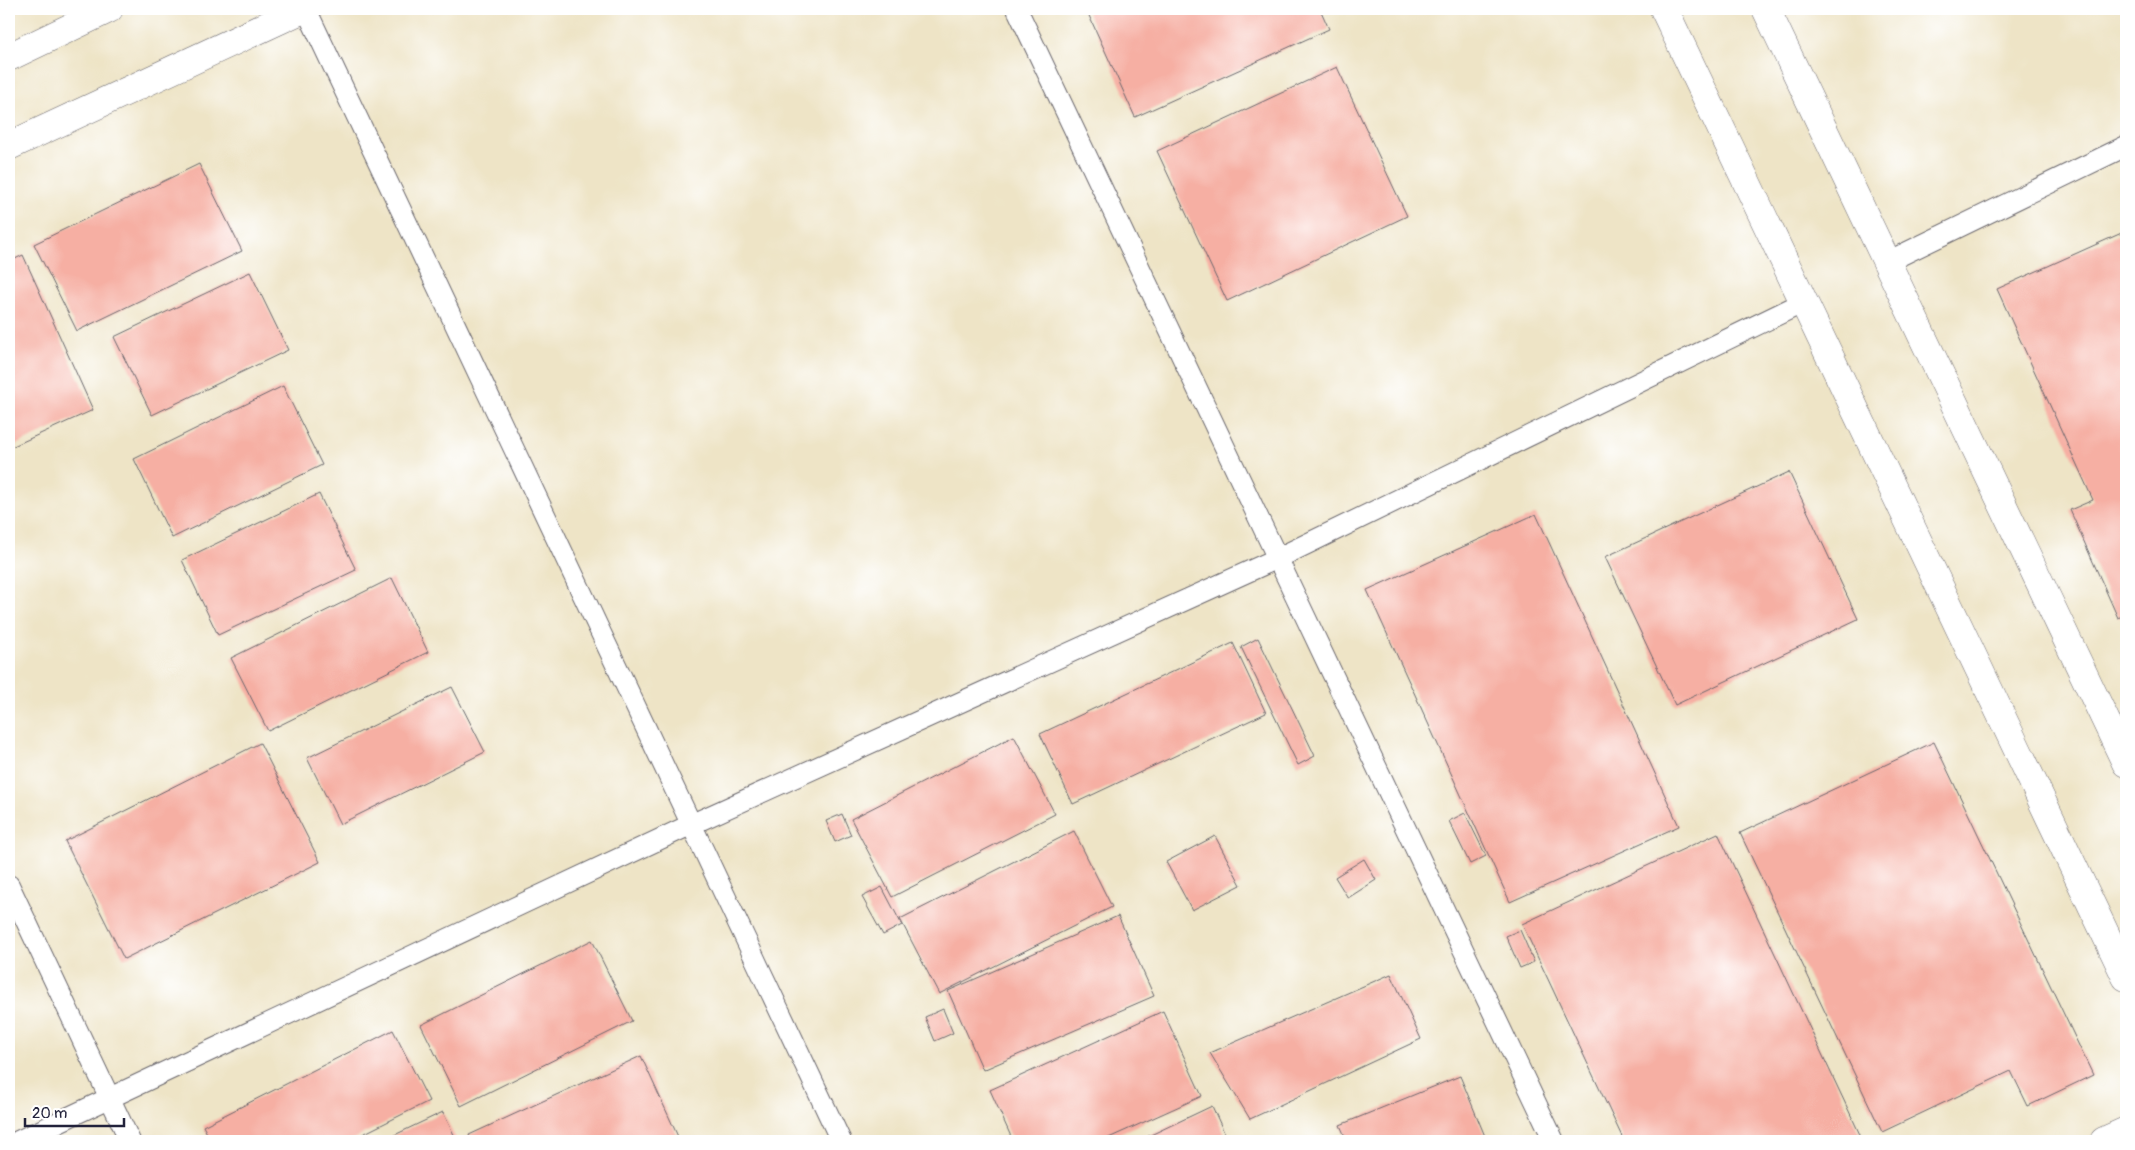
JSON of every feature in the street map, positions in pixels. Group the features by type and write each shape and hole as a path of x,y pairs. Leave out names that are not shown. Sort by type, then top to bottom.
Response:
{"street":[{"path":"9,57 109,9"},
{"path":"9,146 304,9"},
{"path":"1664,9 2126,977"},
{"path":"1766,9 2126,764"},
{"path":"2104,1141 2126,1130"}],"lane":[{"path":"304,9 841,1141"},
{"path":"1017,9 1276,559 1554,1141"},
{"path":"1887,262 2126,146"},
{"path":"18,1141 690,825 1276,559 1804,302"},
{"path":"9,885 130,1141"}],"building":[{"path":"1086,9 1320,9 1329,29 1135,117"},
{"path":"1337,67 1407,216 1227,301 1157,151"},
{"path":"199,164 242,251 77,331 34,244"},
{"path":"2126,231 2126,614 2118,618 2070,510 2093,500 1997,289"},
{"path":"23,255 93,410 9,448 9,262"},
{"path":"250,272 288,350 152,415 114,337"},
{"path":"283,386 322,465 172,538 134,459"},
{"path":"1789,472 1858,619 1675,705 1605,557"},
{"path":"319,494 356,570 218,635 182,560"},
{"path":"1536,514 1679,826 1510,902 1367,590"},
{"path":"392,578 428,652 268,731 231,658"},
{"path":"1258,638 1315,756 1298,765 1241,647"},
{"path":"1233,643 1266,713 1073,804 1040,734"},
{"path":"452,687 485,752 340,824 307,758"},
{"path":"1014,736 1055,814 892,897 851,819"},
{"path":"1934,742 2093,1075 2028,1106 2011,1071 1882,1132 1740,833"},
{"path":"260,743 320,862 124,959 65,841"},
{"path":"1465,813 1486,856 1470,864 1449,821"},
{"path":"842,814 851,835 835,842 826,821"},
{"path":"1074,831 1112,907 939,994 900,919"},
{"path":"1718,833 1863,1141 1624,1141 1522,924"},
{"path":"1215,836 1241,885 1192,910 1166,862"},
{"path":"1364,859 1376,880 1348,898 1335,877"},
{"path":"882,887 902,925 883,935 862,897"},
{"path":"1118,916 1154,996 983,1070 948,991"},
{"path":"1520,930 1534,962 1520,968 1506,936"},
{"path":"592,940 632,1021 461,1106 421,1025"},
{"path":"1391,974 1421,1039 1250,1119 1210,1053"},
{"path":"943,1009 953,1033 935,1041 925,1017"},
{"path":"1163,1011 1202,1096 1102,1141 1013,1141 990,1090"},
{"path":"393,1030 429,1101 349,1141 211,1141 203,1126"},
{"path":"641,1056 680,1141 471,1141 469,1135"},
{"path":"1460,1076 1487,1141 1347,1141 1340,1125"},
{"path":"1212,1106 1228,1141 1138,1141"},
{"path":"443,1112 457,1141 382,1141"}]}
